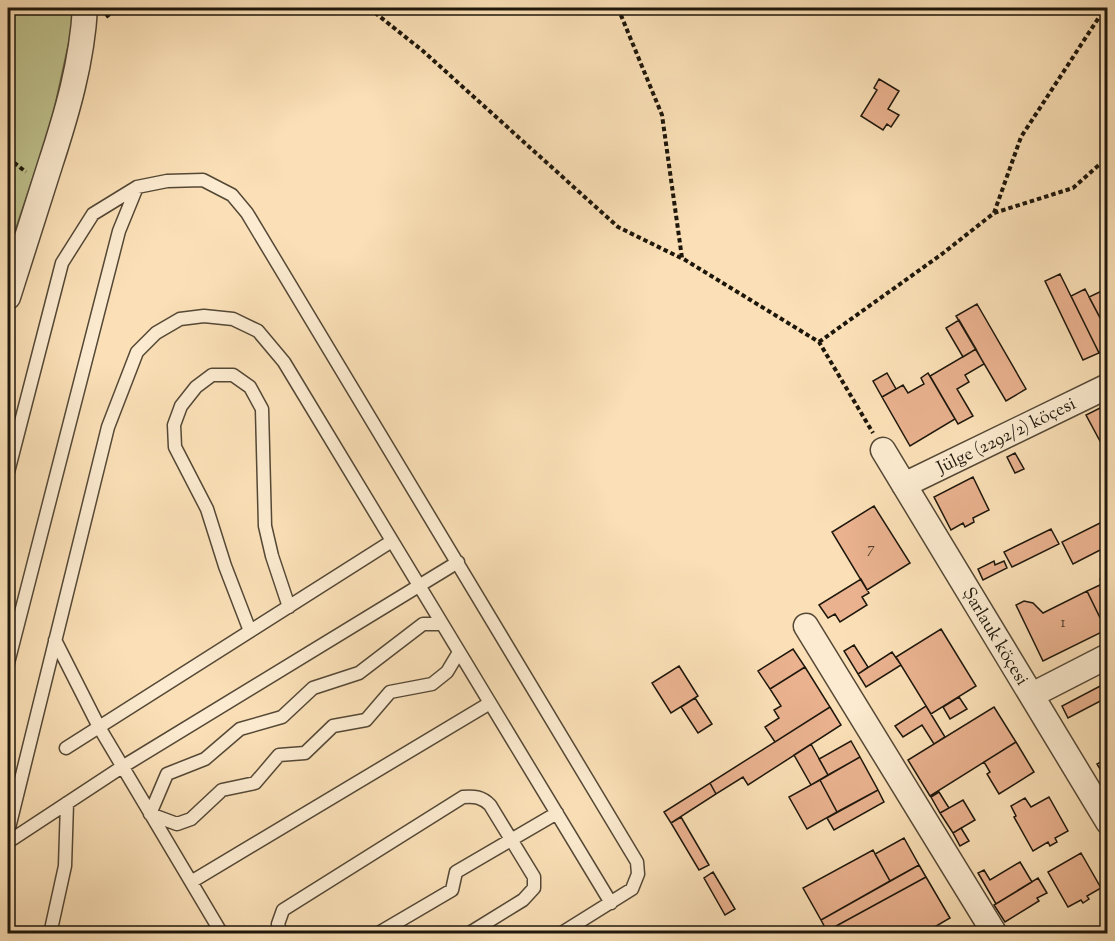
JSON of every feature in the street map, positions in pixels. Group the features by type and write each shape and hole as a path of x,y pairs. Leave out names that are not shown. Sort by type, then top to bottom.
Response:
{"street":[{"path":"8,297 77,73 83,40 85,8"},
{"name":"Jülge (2292/2) köçesi","path":"904,485 1107,386"},
{"name":"Şarlauk köçesi","path":"883,450 1107,822"},
{"path":"806,626 995,933"},
{"path":"1032,695 1107,656"}],"lane":[{"path":"8,472 62,263 93,214 137,187 167,182 202,180 232,195 247,213 637,862 638,874 632,889 560,933"},
{"path":"8,663 119,231 137,187"},
{"path":"8,832 108,427 137,352 156,333 180,319 204,316 233,319 258,331 284,362 611,903"},
{"path":"250,631 225,566 207,509 175,447 174,425 181,406 196,387 212,375 233,375 250,387 262,409 265,526 272,556 289,607"},
{"path":"66,748 392,541"},
{"path":"8,842 122,767 458,562"},
{"path":"150,814 167,774 205,759 240,729 282,717 313,688 359,673 423,624 442,624"},
{"path":"55,640 99,727 222,933"},
{"path":"150,814 177,824 191,819 222,790 255,783 279,755 305,753 333,726 366,720 390,692 432,684 447,672 459,652"},
{"path":"191,882 490,703"},
{"path":"281,933 278,924 283,909 463,797 474,796 484,799 490,805 534,877 534,888 523,900 468,933"},
{"path":"50,933 65,866 67,803"},
{"path":"377,933 452,890 456,872 557,813"}],"path":[{"path":"369,8 423,51 618,227 682,258 819,342 883,450"},
{"path":"618,8 662,116 682,258"},
{"path":"994,213 1021,138 1105,8"},
{"path":"819,342 942,254 994,213 1073,188 1107,157"}],"green space":[{"path":"8,8 71,8 73,23 51,124 8,252"}],"building":[{"path":"879,79 899,91 888,109 899,115 891,127 887,124 883,130 861,116 877,90 874,88"},
{"path":"1060,274 1099,353 1083,360 1045,281"},
{"path":"1108,288 1108,333 1089,297"},
{"path":"1085,289 1108,333 1108,348 1099,353 1071,296"},
{"path":"977,304 1026,389 1006,401 956,316"},
{"path":"959,320 976,349 963,357 946,328"},
{"path":"976,349 984,364 965,375 969,382 957,389 973,416 958,424 930,376"},
{"path":"887,373 896,389 882,397 873,381"},
{"path":"928,373 955,419 910,446 882,397 903,385 908,393 924,384 921,378"},
{"path":"1108,404 1108,456 1086,415"},
{"path":"1015,453 1024,469 1015,473 1007,457"},
{"path":"973,477 989,510 973,518 974,522 965,527 963,523 951,530 934,497"},
{"path":"874,506 910,563 867,590 832,532"},
{"path":"1108,519 1108,546 1073,564 1062,542"},
{"path":"1051,529 1059,544 1012,567 1004,552"},
{"path":"994,561 995,565 1004,561 1007,568 983,580 978,569"},
{"path":"1108,575 1108,630 1106,630 1087,591 1102,584 1100,579"},
{"path":"861,579 869,593 862,597 867,605 840,622 835,614 828,618 819,605"},
{"path":"1087,591 1106,630 1043,661 1016,605 1024,601 1033,603 1043,613"},
{"path":"941,629 976,686 931,714 896,657"},
{"path":"854,645 868,667 858,674 844,651"},
{"path":"793,649 805,667 770,689 758,671"},
{"path":"892,652 901,665 866,687 858,674"},
{"path":"679,666 698,696 671,713 652,683"},
{"path":"805,667 830,707 775,742 765,727 779,718 774,710 781,706 770,689"},
{"path":"1106,683 1108,697 1068,718 1062,706"},
{"path":"959,697 967,709 950,719 943,707"},
{"path":"695,698 712,724 698,733 681,707"},
{"path":"926,706 945,737 934,744 922,725 903,737 895,726"},
{"path":"830,707 841,725 748,785 743,777 716,794 710,783"},
{"path":"994,707 1016,742 930,796 908,760"},
{"path":"851,741 860,757 828,775 819,759"},
{"path":"1016,742 1034,772 999,794 987,774 990,772 984,762"},
{"path":"811,744 828,775 811,785 794,755"},
{"path":"860,757 878,790 837,812 820,780"},
{"path":"1108,758 1108,782 1097,764"},
{"path":"820,780 837,812 807,829 789,797"},
{"path":"710,783 716,794 671,823 664,812"},
{"path":"878,790 884,802 834,830 827,818"},
{"path":"939,792 949,808 940,813 931,797"},
{"path":"1049,797 1068,831 1055,838 1057,842 1050,846 1048,842 1033,851 1014,817 1016,816 1011,806 1025,798 1031,807"},
{"path":"963,800 975,820 953,833 940,813"},
{"path":"681,817 709,865 699,870 671,823"},
{"path":"961,828 969,841 960,846 953,833"},
{"path":"904,838 919,865 890,881 875,854"},
{"path":"873,850 890,881 821,920 803,888"},
{"path":"1081,853 1101,888 1087,896 1089,899 1083,903 1081,900 1068,907 1048,872"},
{"path":"1020,862 1032,882 996,904 978,873 984,870 990,880"},
{"path":"919,865 926,877 827,931 821,920"},
{"path":"713,872 735,909 725,915 704,878"},
{"path":"926,877 950,918 931,929 934,934 828,934 827,931"},
{"path":"1038,878 1047,893 1037,898 1039,901 1005,922 994,905"}]}
